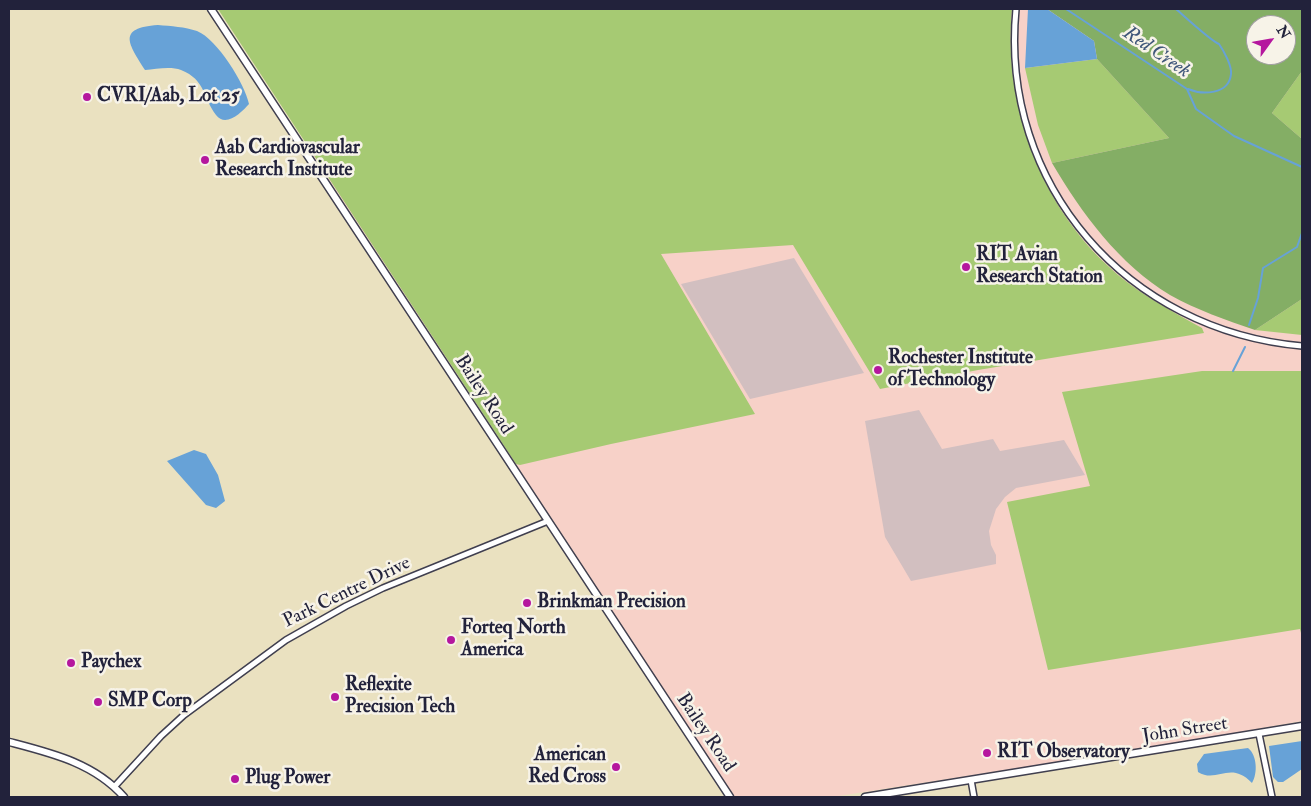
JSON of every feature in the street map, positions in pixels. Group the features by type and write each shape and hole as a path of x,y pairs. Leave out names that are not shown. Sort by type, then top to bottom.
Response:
{"street":[{"name":"Bailey Road","path":"211,9 730,797"},
{"path":"1016,9 1016,70 1029,134 1036,155 1057,196 1090,241 1130,280 1182,313 1232,333 1269,342 1302,346"},
{"name":"Park Centre Drive","path":"115,786 161,736 184,715 286,640 346,606 383,588 548,521"},
{"name":"John Street","path":"865,797 1302,726"},
{"path":"1259,734 1272,797"},
{"path":"9,742 70,760 91,769 115,786 124,797"},
{"path":"971,780 974,797"}],"shaded area":[{"name":"Rochester Institute of Technology","path":"218,9 1302,9 1302,721 1160,746 832,797 735,797 304,142 353,111"},
{"path":"794,258 864,373 750,399 681,284"},
{"path":"919,410 942,449 993,439 1000,451 1064,440 1085,475 1016,488 1005,497 996,509 989,531 991,545 996,555 996,564 911,581 885,537 865,421"}],"green space":[{"path":"218,9 1012,9 1013,79 1020,114 1030,148 1044,180 1062,211 1083,239 1118,275 1152,299 1202,328 1204,333 978,370 880,389 793,245 661,254 755,414 520,465 516,464"},
{"path":"1047,9 1302,9 1302,71 1272,113 1302,139 1302,299 1255,330 1201,310 1170,295 1134,268 1103,236 1076,201 1052,163 1169,138 1097,59 1094,41"},
{"path":"1097,59 1169,138 1052,163 1038,125 1025,68"},
{"path":"1302,71 1302,139 1272,113"},
{"path":"1302,299 1302,335 1255,330"},
{"path":"1202,371 1302,371 1302,637 1300,629 1048,670 1007,502 1090,486 1062,392"}],"water":[{"path":"1028,9 1047,9 1094,41 1097,59 1025,68"},
{"path":"158,25 197,31 205,36 229,63 242,85 249,104 234,117 224,120 220,119 212,109 200,84 189,74 173,68 145,70 131,45 131,34 145,27"},
{"path":"194,450 206,454 218,475 225,501 216,508 206,505 167,461"},
{"path":"1302,741 1302,769 1283,782 1278,782 1273,777 1269,746"},
{"path":"1248,748 1256,764 1252,783 1237,773 1211,776 1198,772 1197,764 1204,754"}],"waterway":[{"name":"Red Creek","path":"1066,9 1187,89 1196,109 1234,136 1302,167"},
{"path":"1176,9 1219,44 1231,71 1229,81 1220,90 1200,92 1188,89"},
{"path":"1249,325 1258,298 1263,268 1297,247 1302,233"},
{"path":"1233,371 1245,347"}],"place":[{"name":"CVRI/Aab, Lot 25","path":"87,97"},
{"name":"Aab Cardiovascular Research Institute","path":"205,160"},
{"name":"RIT Avian Research Station","path":"966,267"},
{"name":"Rochester Institute of Technology","path":"878,370"},
{"name":"Brinkman Precision","path":"527,603"},
{"name":"Forteq North America","path":"451,640"},
{"name":"Paychex","path":"71,663"},
{"name":"Reflexite Precision Tech","path":"335,697"},
{"name":"SMP Corp","path":"98,702"},
{"name":"RIT Observatory","path":"987,753"},
{"name":"American Red Cross","path":"616,767"},
{"name":"Plug Power","path":"235,779"}]}
